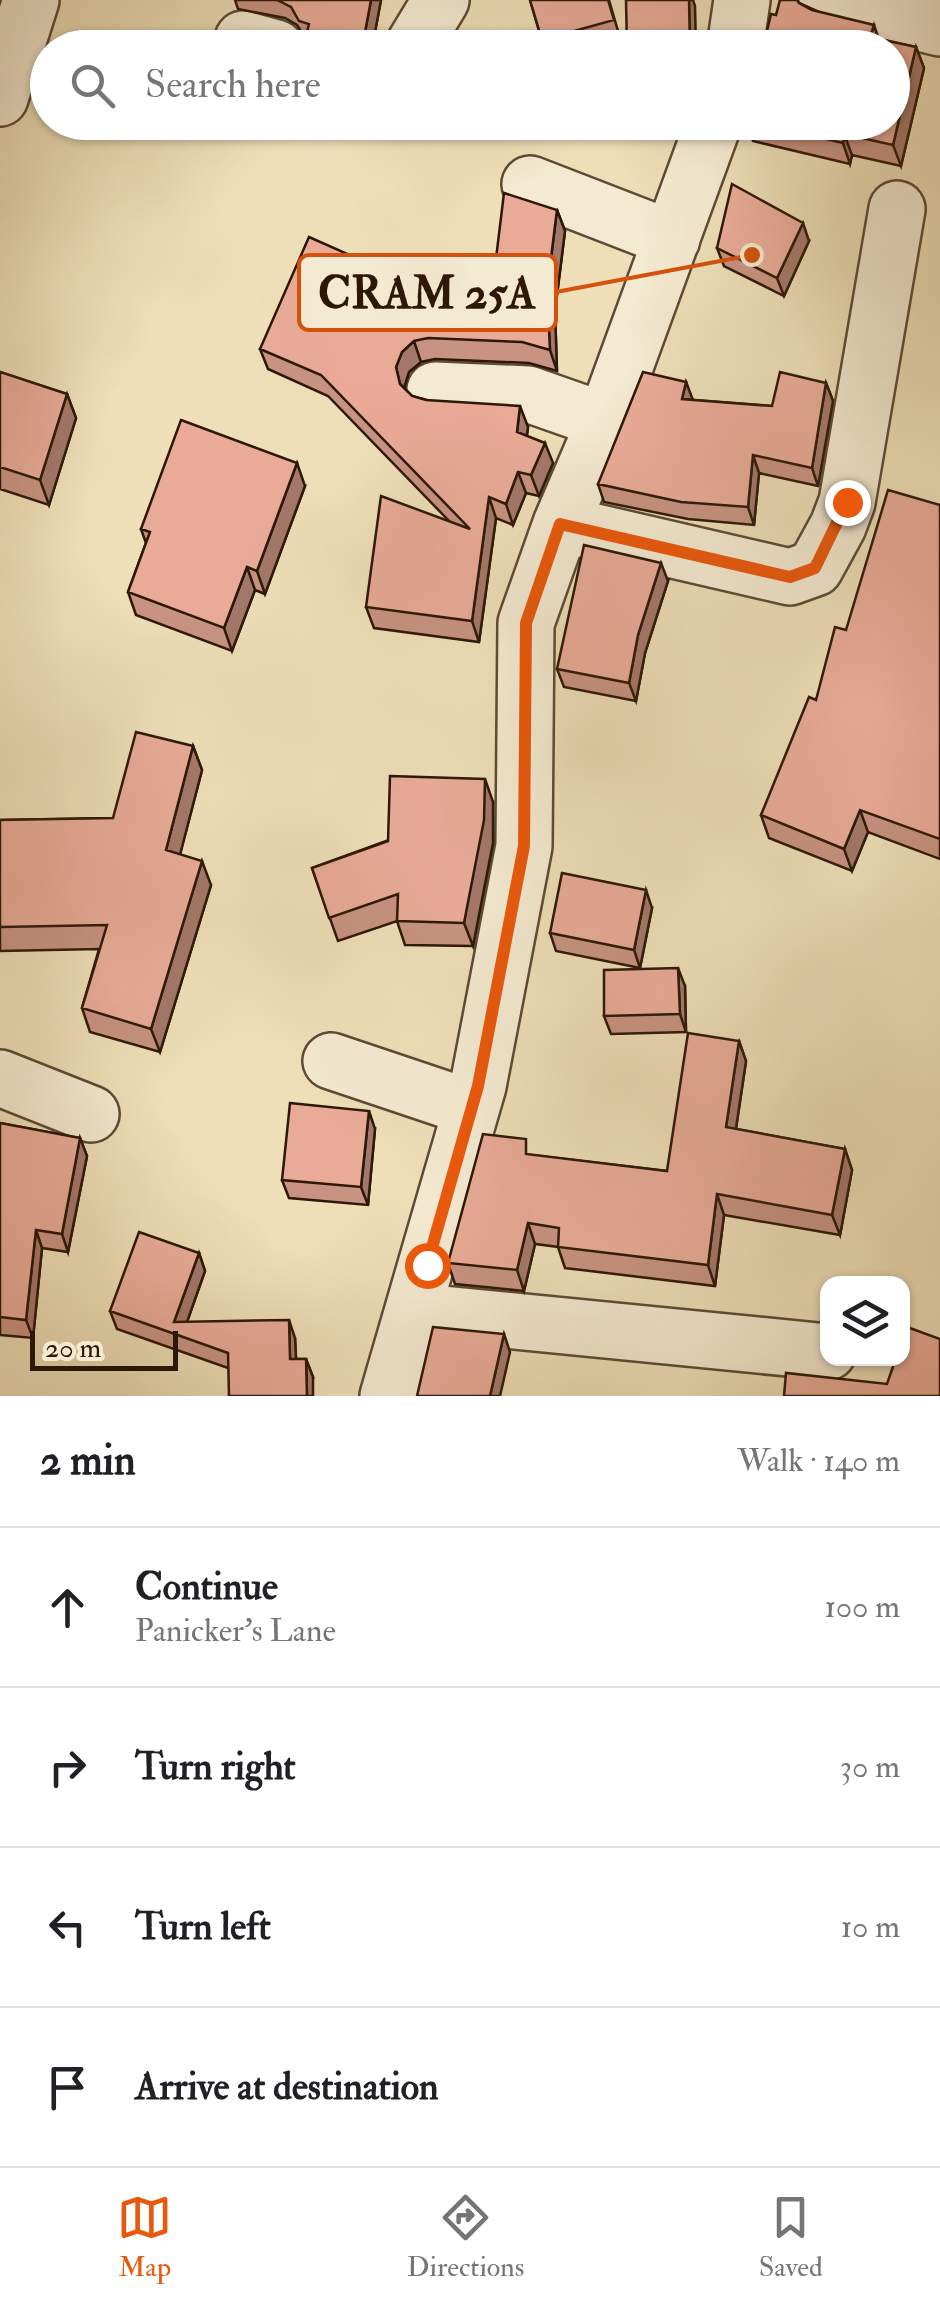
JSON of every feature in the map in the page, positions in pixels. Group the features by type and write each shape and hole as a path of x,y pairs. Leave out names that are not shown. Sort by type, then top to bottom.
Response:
{"street":[{"path":"0,98 31,0"},
{"path":"423,30 441,0"},
{"path":"738,30 742,0"},
{"path":"827,0 940,28"},
{"path":"388,1396 471,1108 524,846 526,623 560,524 606,421 708,140"},
{"path":"530,184 672,239"},
{"path":"560,524 790,577 815,568 847,502 897,208"},
{"path":"435,390 528,394 606,421"},
{"path":"332,1061 471,1108"},
{"path":"0,1078 91,1114"},
{"path":"413,1311 820,1351"}],"building":[{"path":"277,0 371,0 365,30 308,30 309,24 299,21 291,7"},
{"path":"530,0 608,0 614,20 578,30 539,30"},
{"path":"626,0 689,0 690,30 627,30"},
{"path":"780,0 797,0 812,10 874,25 872,30 767,30 771,14 776,15"},
{"path":"910,46 916,47 910,73"},
{"path":"732,184 803,223 777,278 717,248"},
{"path":"504,193 557,210 547,290 550,350 522,342 428,338 414,341 402,352 396,367 400,384 412,396 520,406 517,432 545,443 531,475 518,472 506,504 489,497 472,621 366,607 381,496 470,529 321,375 260,349 309,237 406,280 494,275"},
{"path":"0,372 67,394 40,480 0,467"},
{"path":"643,372 686,382 682,399 772,406 780,372 826,383 812,468 753,455 748,507 681,502 598,484"},
{"path":"181,420 297,463 257,571 247,567 224,628 128,592 150,532 141,529"},
{"path":"888,490 940,505 940,839 860,810 844,849 761,815 809,697 816,700 835,627 846,630"},
{"path":"584,545 661,563 638,635 629,683 557,669"},
{"path":"136,732 193,746 166,850 202,861 151,1029 82,1008 107,925 0,927 0,820 113,818"},
{"path":"390,776 485,779 484,820 464,923 397,921 398,894 329,918 312,868 388,841"},
{"path":"562,873 646,890 634,950 550,933"},
{"path":"678,968 680,1014 604,1016 604,970"},
{"path":"688,1033 739,1041 726,1127 845,1149 832,1215 717,1194 708,1265 558,1247 559,1228 528,1223 517,1270 448,1263 483,1134 526,1139 526,1154 667,1171"},
{"path":"290,1103 369,1111 361,1187 282,1180"},
{"path":"0,1123 80,1138 62,1234 36,1230 26,1320 0,1317"},
{"path":"139,1232 199,1253 174,1322 289,1320 290,1359 306,1359 307,1396 229,1396 228,1353 110,1311"},
{"path":"433,1327 504,1334 490,1396 417,1396"},
{"path":"910,1328 940,1339 940,1396 784,1396 786,1373 887,1384 893,1366 910,1366"}],"place":[{"name":"CRAM 25A","path":"752,255"}],"route":[{"path":"427,1265 478,1086 524,846 526,623 560,524 790,577 815,568 847,502"}]}
